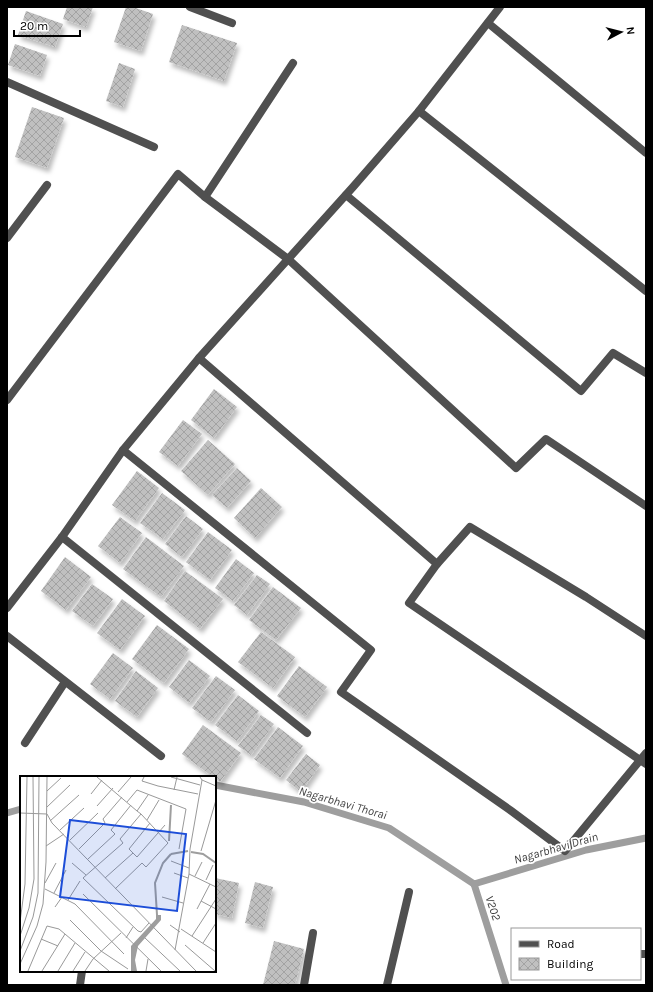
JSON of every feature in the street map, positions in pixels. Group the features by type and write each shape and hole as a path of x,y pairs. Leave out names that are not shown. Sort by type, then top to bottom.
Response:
{"street":[{"path":"190,7 232,23"},
{"path":"7,608 62,537 123,450 199,358 346,195 419,111 500,7"},
{"path":"488,23 646,153"},
{"path":"205,197 293,63"},
{"path":"7,82 154,147"},
{"path":"419,111 646,291"},
{"path":"7,400 178,174 205,197 288,258 516,468 546,439 646,506"},
{"path":"7,238 47,185"},
{"path":"346,195 581,391 613,353 646,373"},
{"path":"199,358 437,564"},
{"path":"123,450 370,650 341,692 510,810 565,851 643,762 646,753"},
{"path":"643,762 410,603 437,564 470,527 586,597 646,636"},
{"path":"62,537 307,733"},
{"path":"7,636 161,756"},
{"path":"25,743 66,682"},
{"path":"387,985 409,892"},
{"path":"304,985 313,933"},
{"path":"80,985 82,972"}],"building":[{"path":"67,7 93,7 86,27 63,19"},
{"path":"126,7 133,7 153,14 141,51 114,42"},
{"path":"26,11 63,24 55,47 18,35"},
{"path":"182,25 237,43 224,81 169,62"},
{"path":"15,44 47,55 40,76 8,65"},
{"path":"119,63 135,69 123,107 106,101"},
{"path":"32,107 64,118 47,168 15,157"},
{"path":"214,389 237,407 214,438 191,420"},
{"path":"183,420 202,434 178,466 159,452"},
{"path":"208,440 235,464 208,495 181,471"},
{"path":"237,468 251,481 227,508 212,495"},
{"path":"137,471 159,488 135,521 112,505"},
{"path":"261,488 282,507 255,538 234,518"},
{"path":"162,493 185,510 163,539 140,523"},
{"path":"186,516 203,529 182,557 165,544"},
{"path":"120,517 142,533 120,563 98,546"},
{"path":"208,532 232,550 210,580 186,562"},
{"path":"146,537 184,566 161,597 123,569"},
{"path":"65,557 91,577 66,610 41,591"},
{"path":"236,559 254,573 233,601 215,588"},
{"path":"185,571 223,599 200,629 164,601"},
{"path":"257,575 270,584 247,615 234,605"},
{"path":"92,584 113,599 93,626 72,611"},
{"path":"273,587 301,608 276,640 249,620"},
{"path":"122,599 145,616 120,650 97,633"},
{"path":"157,625 189,649 164,683 132,659"},
{"path":"261,632 295,657 273,688 238,662"},
{"path":"113,653 133,668 110,699 90,684"},
{"path":"189,660 210,676 189,703 169,687"},
{"path":"299,666 327,687 305,717 277,696"},
{"path":"136,671 158,688 137,717 115,701"},
{"path":"216,676 235,690 211,722 192,708"},
{"path":"238,695 259,711 237,741 215,725"},
{"path":"261,715 274,724 251,755 238,746"},
{"path":"203,725 241,753 220,782 216,779 216,776 212,776 182,754"},
{"path":"278,727 303,746 280,778 254,759"},
{"path":"306,754 320,765 301,792 286,780"},
{"path":"216,878 239,883 232,918 216,914"},
{"path":"255,882 273,887 263,928 245,923"},
{"path":"274,941 304,949 295,985 263,985"}],"waterway":[{"name":"Nagarbhavi Thorai","path":"216,785 304,802 389,828 474,884"},
{"name":"Nagarbhavi Thorai","path":"7,813 20,809"},
{"name":"Nagarbhavi Drain","path":"474,884 586,850 646,838"},
{"name":"V202","path":"474,884 506,985"}]}
